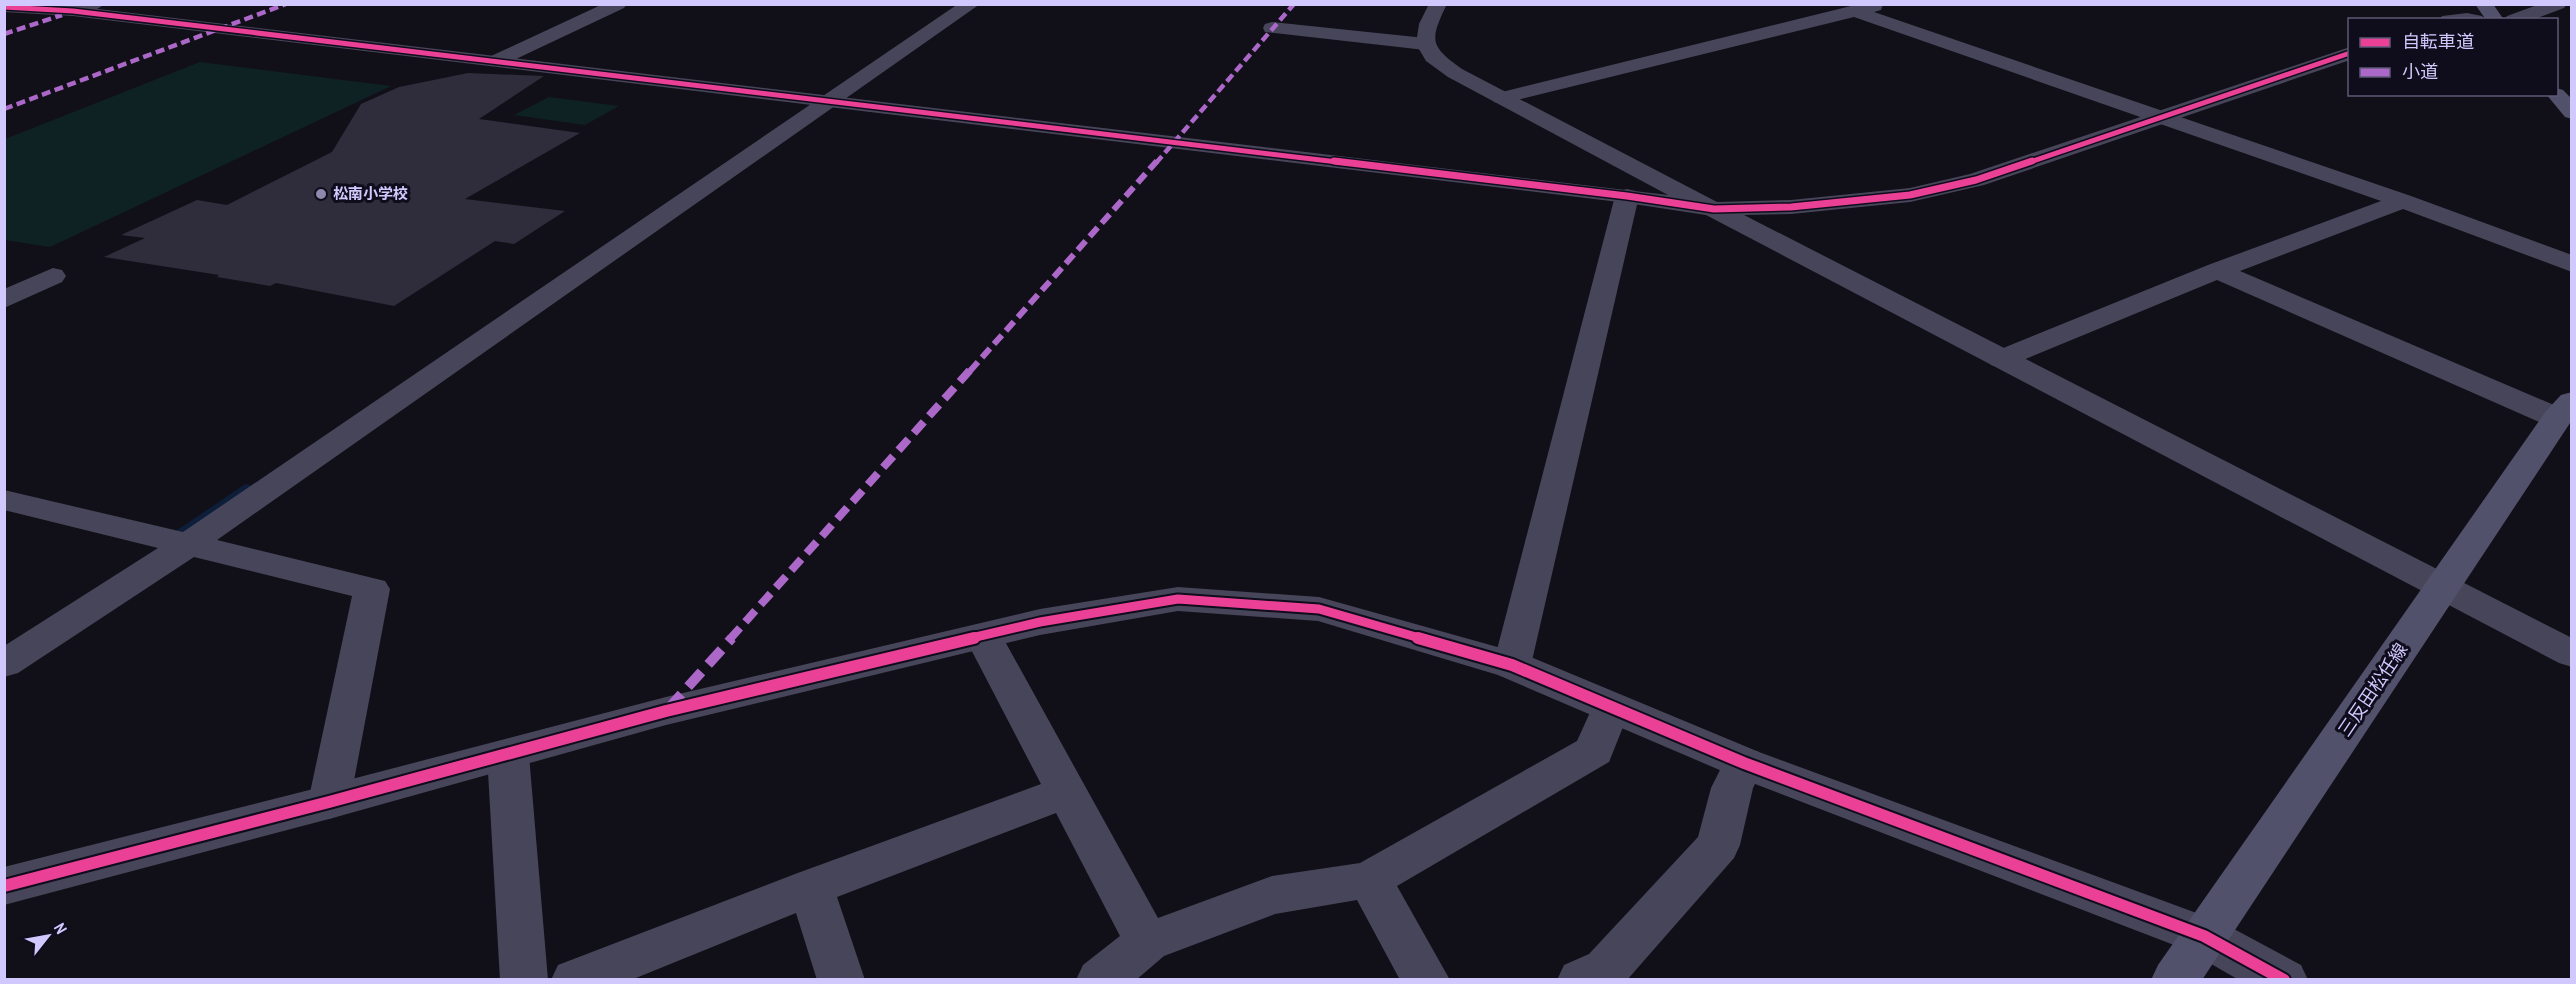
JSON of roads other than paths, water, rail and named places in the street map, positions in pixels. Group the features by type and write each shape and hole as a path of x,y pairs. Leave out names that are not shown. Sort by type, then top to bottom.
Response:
{"main road":[{"path":"2484,4 2494,18"},
{"path":"2558,96 2571,113"},
{"name":"三反田松任線","path":"2175,980 2564,410"}],"street":[{"path":"73,11 95,4"},
{"path":"496,61 618,4"},
{"path":"4,664 171,539 835,100 971,4"},
{"path":"1438,4 1428,24 1425,44 1432,57 1455,73 2442,589 2571,654"},
{"path":"1501,98 1881,4"},
{"path":"2518,18 2558,4"},
{"path":"4,7 73,11 802,96 1627,196 1714,209 1791,207 1910,195 1976,180 2348,53"},
{"path":"1855,11 2403,201 2571,264"},
{"path":"1272,28 1425,44"},
{"path":"1512,665 1627,196"},
{"path":"2001,359 2217,271 2345,225 2403,201"},
{"path":"2217,271 2564,410"},
{"path":"4,300 53,276"},
{"path":"4,500 372,590 329,802"},
{"path":"4,886 508,755 666,711 1040,622 1178,599 1319,609 1512,665 1744,763 2204,936 2284,980"},
{"path":"982,636 1147,942"},
{"path":"1100,980 1147,942 1272,895 1370,880 1594,751 1611,707"},
{"path":"508,755 524,980"},
{"path":"1581,980 1606,969 1718,845 1732,788 1744,763"},
{"path":"576,980 811,887 1066,792"},
{"path":"1370,880 1426,980"},
{"path":"811,887 841,980"}],"waterway":[{"path":"173,539 247,489"}],"place":[{"name":"松南小学校","path":"321,194"}]}
